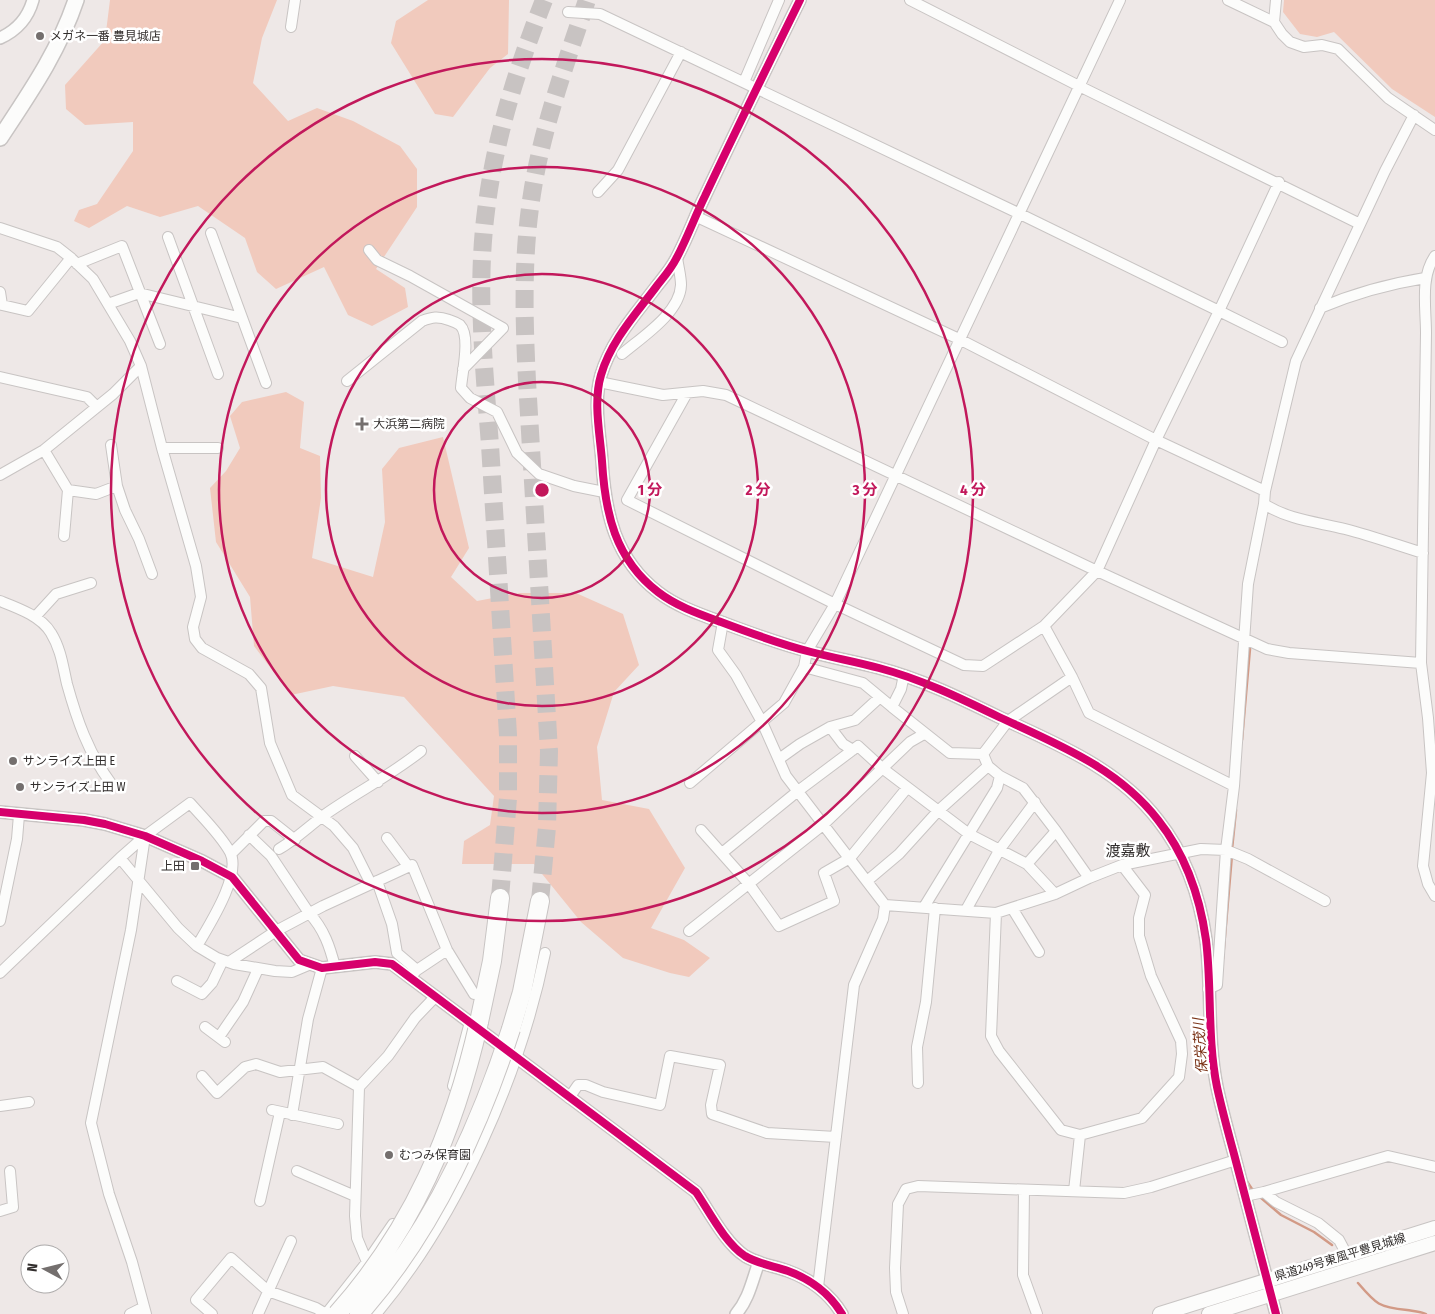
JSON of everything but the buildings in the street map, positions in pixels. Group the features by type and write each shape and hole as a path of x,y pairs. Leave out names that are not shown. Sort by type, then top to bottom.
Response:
{"highway":[{"path":"337,1314 379,1262 402,1226 421,1191 443,1142 471,1057 475,1022 492,961 500,898"},
{"path":"360,1314 394,1271 443,1191 478,1120 512,1029 522,992 540,902"}],"main road":[{"path":"0,138 35,86 52,56 76,0"},
{"name":"県道249号東風平豊見城線","path":"1160,1314 1435,1228"},
{"name":"県道249号東風平豊見城線","path":"1209,1314 1435,1244"}],"street":[{"path":"0,38 12,32 22,23 31,8 33,0"},
{"path":"291,26 295,0"},
{"path":"744,82 779,0"},
{"path":"800,0 677,257 608,353 599,382 598,402 604,492 609,519 617,542 629,562 658,593 683,607 808,651 904,675 939,689 1008,721 1110,773 1142,801 1158,820 1180,854 1190,875 1197,897 1205,936 1210,1034 1216,1085 1276,1314"},
{"path":"910,0 1079,86 1278,182 1360,224"},
{"path":"690,783 784,703 804,667 808,651 835,604 1120,0"},
{"path":"1228,0 1274,22 1290,42 1304,47 1322,45 1338,49 1388,98 1435,130"},
{"path":"1274,22 1276,0"},
{"path":"568,12 600,14 1018,213 1282,342"},
{"path":"598,192 618,170 681,52"},
{"path":"1208,989 1218,985 1226,850 1234,786 1248,584 1265,491 1296,361 1360,224 1414,115"},
{"path":"687,393 627,500 835,604 964,665 983,666 1044,626 1097,572 1156,440 1219,311 1278,182"},
{"path":"695,216 959,339 1156,440 1265,491"},
{"path":"0,228 57,247 74,261 92,280 130,341 141,366 196,566 201,597 193,627 195,639 202,648 249,674 261,688 270,743 292,795 323,816 353,848 374,883 392,924 397,953 413,973 436,996 475,1022 516,1058 696,1192 726,1237 743,1255 790,1272 818,1287 842,1314"},
{"path":"210,233 266,382"},
{"path":"168,237 218,374"},
{"path":"0,292 2,305 28,311 74,261 122,246 160,344"},
{"path":"369,250 377,260 502,328 463,369"},
{"path":"1435,256 1430,262 1425,278 1422,663 1432,773 1424,866 1428,884 1435,896"},
{"path":"622,354 666,317 678,298 681,285 677,257"},
{"path":"412,268 438,292"},
{"path":"1320,308 1385,285 1425,278"},
{"path":"108,304 139,293 242,318"},
{"path":"347,381 422,320 435,316 460,325 464,333 466,350 461,388 470,398 497,412 518,453 539,474 574,486 604,492"},
{"path":"0,475 44,450 97,407 141,366"},
{"path":"0,377 86,397 97,407"},
{"path":"599,382 663,395 703,391 726,395 1097,572 1267,649 1289,653 1422,663"},
{"path":"111,445 117,486 152,574"},
{"path":"162,448 218,448"},
{"path":"44,450 68,490 64,536"},
{"path":"68,490 96,494 117,486"},
{"path":"1264,504 1275,512 1299,520 1360,533 1423,553"},
{"path":"35,617 56,594 92,583"},
{"path":"0,601 17,607 35,617 51,632 62,657 68,685 88,748 110,782"},
{"path":"723,622 718,650 736,675 762,722 786,776 885,904 883,919 854,985 818,1287"},
{"path":"1044,626 1089,713 1234,786"},
{"path":"804,667 863,683 879,698 950,753 983,754"},
{"path":"892,707 901,689 904,675"},
{"path":"983,754 1008,721 1072,677"},
{"path":"778,759 830,727 854,720 879,698"},
{"path":"830,727 843,744 853,750"},
{"path":"689,931 824,824 910,742 924,734"},
{"path":"722,853 798,791 858,746 882,768 969,834 1028,864 1055,894"},
{"path":"279,849 295,840 323,816 400,768 421,752"},
{"path":"983,754 988,766 1000,776 1023,788 1035,802 1089,878"},
{"path":"355,756 378,782"},
{"path":"867,881 899,854 938,811 988,766"},
{"path":"918,1083 917,1046 926,1002 929,908 969,834 997,788 1000,776"},
{"path":"701,830 749,884 779,926 834,902 824,874 850,858 908,788"},
{"path":"966,910 1000,849 1035,802"},
{"path":"0,973 120,858 145,836 190,803 231,854 232,877 217,912 198,946"},
{"path":"0,812 84,820 145,836 202,861 232,877 299,960 322,968 375,962 392,964 413,973"},
{"path":"0,921 17,839 19,815"},
{"path":"231,854 264,821 271,821 295,840"},
{"path":"1028,864 1056,831"},
{"path":"248,835 271,856 309,914 317,922 330,946 335,967"},
{"path":"130,1314 145,1311 132,1262 109,1194 92,1123 131,930 145,836"},
{"path":"387,838 408,866"},
{"path":"885,904 996,913 1055,894 1122,865 1201,849 1226,850 1248,859 1325,901"},
{"path":"120,858 178,928 198,946 226,961 258,969 292,972 310,964"},
{"path":"177,981 202,994 212,983 226,961 309,914 412,865 447,950 474,994"},
{"path":"996,913 990,1036 999,1051 1062,1130 1080,1135 1142,1118 1179,1077 1182,1054 1180,1042 1151,976 1139,936 1139,918 1144,895 1122,865"},
{"path":"1012,908 1039,952"},
{"path":"413,973 447,950"},
{"path":"376,1314 396,1290 432,1236 473,1161 516,1058 537,990 545,953"},
{"path":"292,1115 308,1019 322,968"},
{"path":"205,1027 222,1039 258,969"},
{"path":"367,1262 357,1238 356,1196 359,1087 388,1056 415,1018 436,996"},
{"path":"212,1314 196,1300 231,1258 268,1291 316,1308 326,1314 367,1262 419,1186 432,1160 475,1022"},
{"path":"569,1098 578,1085 586,1085 603,1092 660,1105 670,1056 720,1065 711,1104 712,1114 767,1133 836,1138"},
{"path":"202,1076 217,1093 245,1067 256,1064 280,1072 323,1067 359,1087"},
{"path":"0,1106 29,1102"},
{"path":"260,1202 276,1111 338,1124"},
{"path":"1074,1191 1080,1135"},
{"path":"1245,1196 1388,1156 1435,1167"},
{"path":"903,1314 896,1292 896,1268 898,1204 906,1188 918,1186 1124,1193 1151,1187 1236,1160"},
{"path":"0,1211 12,1207 10,1171"},
{"path":"297,1171 356,1196"},
{"path":"1024,1190 1023,1275 1037,1314"},
{"path":"1264,1192 1276,1202 1318,1222 1339,1240 1347,1255"},
{"path":"258,1314 291,1241"},
{"path":"736,1314 743,1306 749,1294 759,1262"}],"shaded area":[{"path":"110,0 277,0 262,38 253,83 288,121 317,108 353,121 400,146 417,169 417,207 376,269 405,288 408,307 372,326 348,315 324,267 276,289 257,272 245,238 198,206 160,217 127,206 89,228 74,221 79,210 97,204 133,151 133,122 85,125 66,109 65,85 105,40"},
{"path":"428,0 509,0 508,54 490,68 453,117 435,114 391,43 396,21"},
{"path":"1284,0 1435,0 1435,117 1392,89 1334,32 1317,37 1300,34 1283,12"},
{"path":"286,392 304,402 300,448 320,456 321,498 312,558 373,577 385,522 382,469 399,448 443,437 469,548 451,577 477,601 520,593 576,593 623,614 639,665 614,692 597,747 602,800 649,809 685,868 651,928 684,940 710,958 689,977 623,958 581,922 534,864 462,864 464,841 490,825 494,796 404,697 333,686 291,695 254,646 250,597 216,542 210,488 226,471 240,448 230,416 242,402"}],"waterway":[{"name":"保栄茂川","path":"1242,740 1250,649"},
{"name":"保栄茂川","path":"1232,849 1236,810"},
{"name":"保栄茂川","path":"1223,959 1232,855"},
{"name":"保栄茂川","path":"1246,1180 1254,1192"},
{"name":"保栄茂川","path":"1260,1197 1281,1215 1314,1232 1332,1245"},
{"name":"保栄茂川","path":"1358,1283 1369,1296 1383,1306 1426,1314"}],"tunnel":[{"path":"500,898 508,798 508,735 483,357 481,298 483,240 490,184 501,130 516,78 544,0"},
{"path":"540,901 547,827 549,751 527,381 525,265 536,169 555,96 587,0"}],"cycle path":[{"path":"800,0 676,259 632,318 617,340 605,363 599,385 597,407 606,499 615,534 622,550 643,579 658,592 680,606 777,642 895,672 955,696 1085,759 1124,786 1158,820 1176,847 1190,877 1200,908 1208,958 1212,1050 1217,1087 1276,1314"},
{"path":"0,812 84,820 145,836 202,861 232,877 299,960 322,968 375,962 392,964 696,1192 724,1235 745,1256 804,1278 832,1300 842,1314"}],"place":[{"name":"メガネ一番 豊見城店","path":"40,36"},
{"name":"大浜第二病院","path":"362,424"},
{"name":"サンライズ上田 E","path":"13,761"},
{"name":"サンライズ上田 W","path":"20,787"},
{"name":"上田","path":"195,866"},
{"name":"むつみ保育園","path":"389,1155"}],"district":[{"name":"渡嘉敷","path":"1128,851"}]}
